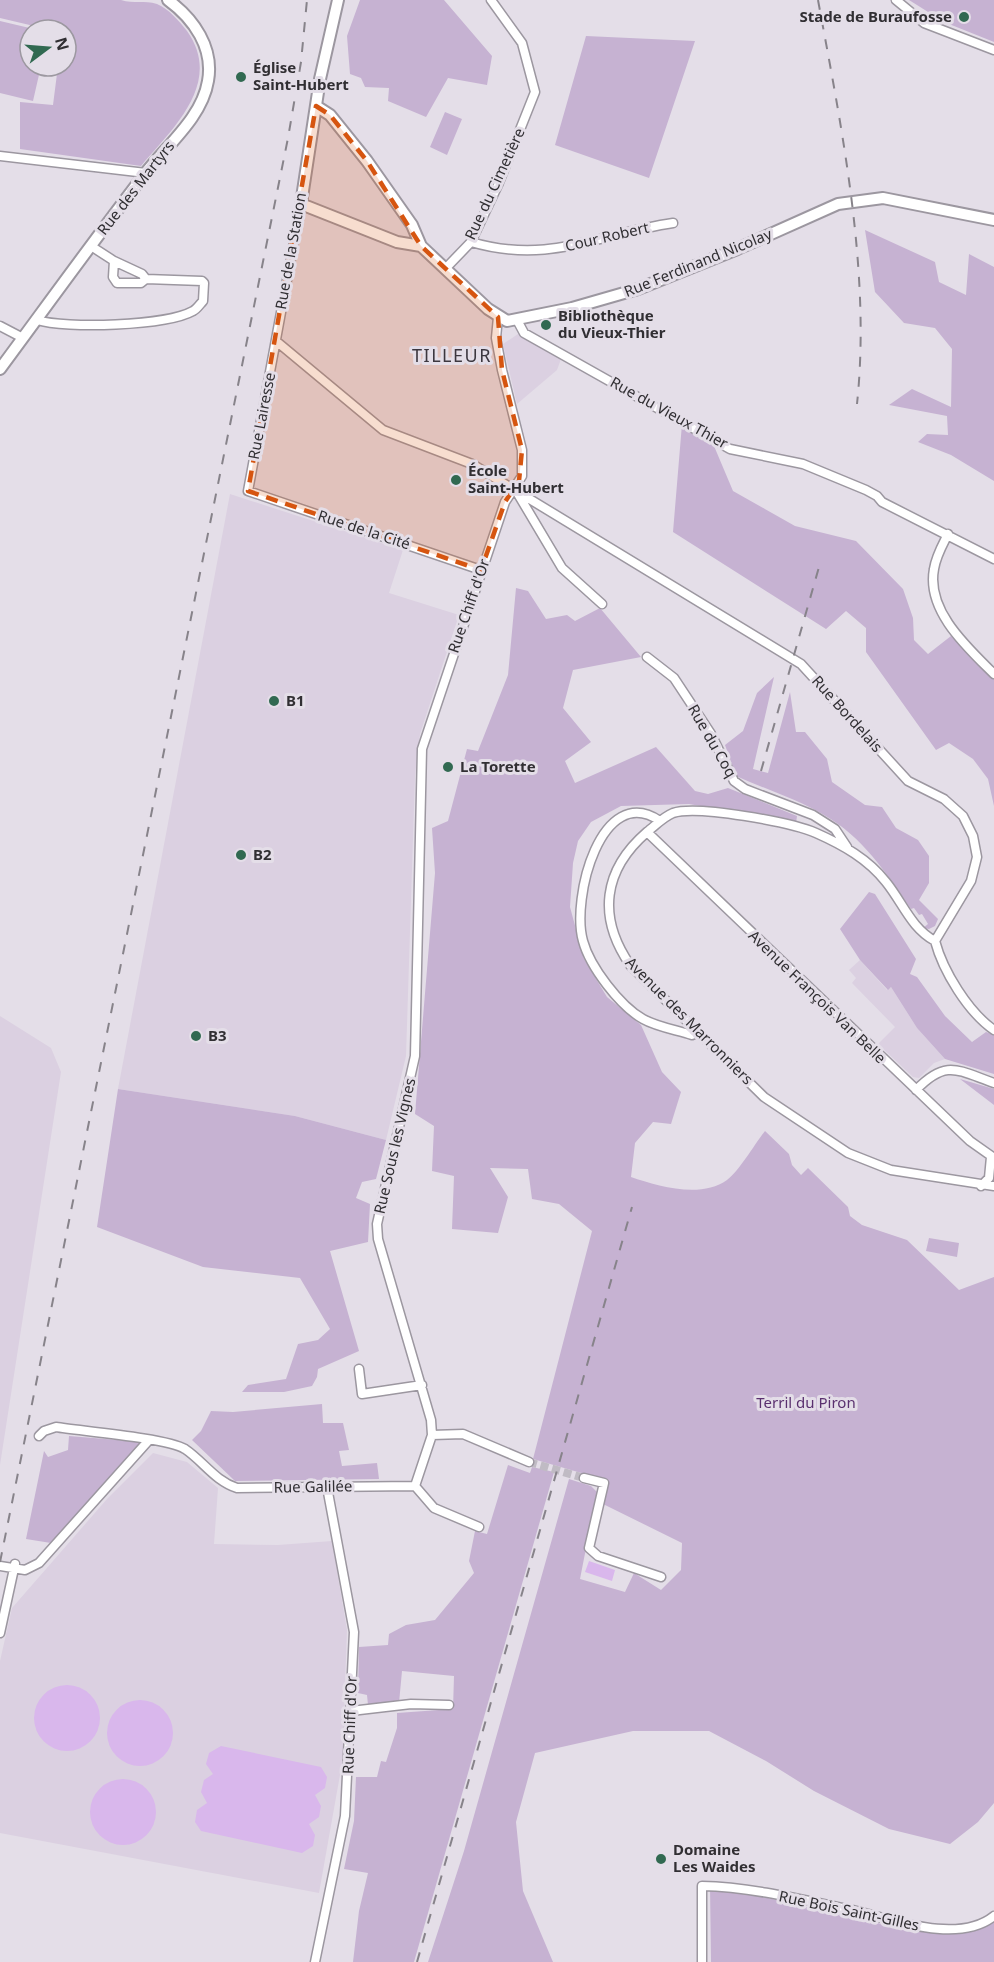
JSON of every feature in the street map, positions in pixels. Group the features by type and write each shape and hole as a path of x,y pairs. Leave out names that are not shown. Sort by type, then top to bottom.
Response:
{"street":[{"name":"Rue des Martyrs","path":"0,369 146,173 194,114 208,80 204,42 184,12 168,0"},
{"name":"Rue de la Station","path":"276,341 316,106 338,0"},
{"name":"Rue du Cimetière","path":"445,269 471,242 498,184 535,92 522,43 491,0"},
{"path":"896,0 924,22 994,50"},
{"path":"316,106 330,115 373,170 412,225 421,246 498,317"},
{"path":"0,156 146,173"},
{"name":"Rue Ferdinand Nicolay","path":"498,317 517,321 638,289 735,250 838,204 883,198 994,220"},
{"path":"300,204 397,242 421,246"},
{"name":"Cour Robert","path":"471,242 517,252 544,251 575,247 646,227 673,223"},
{"path":"91,246 114,261 142,274 146,279"},
{"path":"37,320 49,324 115,324 165,320 194,311 203,301 204,283 202,281 146,279 141,283 117,283 113,277 114,261"},
{"name":"Rue Chiff d'Or","path":"418,900 422,749 505,502 522,476 522,450 498,348 498,317"},
{"name":"Rue du Vieux Thier","path":"517,321 524,333 730,449 802,464 866,490 882,502 994,559"},
{"path":"0,326 23,338"},
{"name":"Rue Bordelais","path":"276,341 383,430 472,464 801,664 908,781 944,799 963,816 973,836 977,858 971,881 935,941"},
{"name":"Rue Lairesse","path":"248,491 276,341"},
{"path":"515,489 562,568 602,604"},
{"name":"Rue de la Cité","path":"248,491 481,570"},
{"path":"948,534 933,570 939,602 962,642 994,674"},
{"name":"Rue du Coq","path":"647,657 674,678 711,734 734,782 745,789 813,815 835,829 847,848"},
{"name":"Avenue des Marronniers","path":"935,941 914,926 876,870 847,848 813,832 691,810 671,814 660,820 628,851 614,875 608,901 612,930 630,965 764,1097 848,1153 891,1170 981,1186 994,1186"},
{"path":"660,820 648,813 637,811 625,814 610,826 590,863 581,891 580,914 583,941 604,982 643,1019 692,1035 698,1032"},
{"name":"Avenue François Van Belle","path":"647,832 970,1141 993,1158 989,1178 981,1186"},
{"name":"Rue Sous les Vignes","path":"415,1486 432,1435 431,1420 378,1239 377,1224 415,1056 418,900"},
{"path":"935,941 942,966 984,1023 994,1030"},
{"path":"916,1090 931,1075 942,1070 954,1069 994,1083"},
{"path":"359,1369 362,1394 422,1385"},
{"name":"Rue Galilée","path":"39,1436 44,1431 56,1427 149,1440 183,1448 225,1484 237,1488 415,1486"},
{"path":"432,1435 463,1434 529,1462"},
{"path":"0,1566 25,1569 39,1563 149,1440"},
{"path":"584,1478 604,1483 589,1548 598,1556 661,1577"},
{"path":"415,1486 434,1508 478,1527"},
{"name":"Rue Chiff d'Or","path":"315,1962 345,1816 354,1632 327,1487"},
{"path":"0,1633 14,1567"},
{"path":"351,1711 411,1704 448,1705"},
{"name":"Rue Bois Saint-Gilles","path":"702,1962 702,1886 854,1911 904,1925 950,1929 980,1923 994,1916"}],"highlighted area":[{"path":"316,106 330,115 367,161 421,246 498,317 502,370 522,450 519,481 505,502 481,570 248,491"}],"shaded area":[{"path":"518,334 561,359 557,370 517,404 503,344"},
{"path":"230,494 403,550 389,593 459,615 420,734 415,776 406,1056 386,1140 295,1116 118,1089"},
{"path":"860,960 887,990 891,987 917,1028 945,1059 934,1063 919,1078 913,1077 878,1044 895,1027 852,983 856,978 849,970"},
{"path":"0,1016 51,1048 61,1072 0,1465"},
{"path":"153,1453 187,1462 218,1488 214,1544 278,1545 332,1541 347,1630 343,1758 319,1893 0,1833 0,1661 12,1608 107,1499"},
{"path":"589,1561 615,1570 612,1581 585,1572"},
{"path":"67,1685 79,1688 90,1695 97,1706 100,1718 97,1730 90,1741 79,1748 67,1751 55,1748 44,1741 37,1730 34,1718 37,1706 44,1695 55,1688"},
{"path":"140,1700 152,1703 163,1710 170,1721 173,1733 170,1745 163,1756 152,1763 140,1766 128,1763 117,1756 110,1745 107,1733 110,1721 117,1710 128,1703"},
{"path":"221,1746 321,1767 327,1777 325,1788 315,1795 321,1806 319,1817 309,1824 315,1835 313,1846 302,1853 201,1831 195,1822 197,1810 207,1803 201,1792 204,1780 213,1774 206,1764 209,1753"},
{"path":"123,1779 135,1782 146,1789 153,1800 156,1812 153,1824 146,1835 135,1842 123,1845 111,1842 100,1835 93,1824 90,1812 93,1800 100,1789 111,1782"}],"green space":[{"path":"0,0 121,0 157,4 181,23 197,50 200,69 197,87 179,121 141,166 20,149 20,102 53,105 56,78 78,78 78,18 18,18 18,22 0,18"},
{"path":"360,0 444,0 492,56 487,85 448,78 426,117 388,101 389,88 365,87 361,78 350,74 347,36"},
{"name":"Stade de Buraufosse","path":"909,0 994,0 994,42 944,22"},
{"path":"0,21 18,25 18,78 38,78 33,101 0,93"},
{"path":"586,36 695,41 649,178 555,145"},
{"path":"445,112 462,119 447,155 430,147"},
{"path":"865,230 935,262 939,282 966,295 969,254 994,267 994,481 951,455 918,442 927,434 948,435 947,416 889,405 912,389 951,407 952,349 935,328 904,323 875,292"},
{"path":"682,424 714,446 733,491 795,526 856,541 903,589 913,618 914,640 928,654 951,636 994,679 994,806 988,779 973,759 949,743 936,750 866,652 866,628 846,611 826,629 673,532"},
{"name":"Terril du Piron","path":"516,588 528,591 546,619 567,615 575,621 600,608 641,657 573,670 563,708 591,742 565,761 575,783 656,747 695,791 708,794 728,788 797,816 796,823 689,804 621,806 591,822 578,841 573,863 570,907 584,959 607,997 641,1025 662,1072 681,1092 671,1124 653,1122 635,1143 631,1177 679,1189 705,1189 716,1186 727,1180 737,1170 765,1131 789,1154 792,1165 801,1175 808,1168 848,1207 850,1216 862,1225 907,1240 959,1290 994,1277 994,1803 978,1822 950,1844 889,1829 814,1791 766,1761 709,1731 633,1731 535,1753 516,1822 523,1891 553,1962 428,1962 464,1851 569,1479 591,1486 597,1492 580,1579 625,1592 634,1573 661,1590 681,1570 682,1543 603,1504 609,1481 533,1459 592,1231 559,1204 532,1199 528,1169 490,1168 508,1197 498,1233 452,1229 454,1176 432,1171 434,1126 415,1114 435,873 432,828 448,821 467,749 478,751 508,675"},
{"path":"774,677 753,769 768,773 790,692 796,732 805,732 827,759 832,782 865,805 882,807 896,828 918,840 929,856 929,883 919,900 938,919 935,926 929,929 923,928 928,924 922,914 919,915 914,908 911,909 873,857 838,824 803,804 736,776 725,745 743,731 757,693"},
{"path":"869,892 875,894 916,959 910,974 917,977 945,1016 972,1042 986,1032 994,1035 994,1074 945,1059 917,1028 891,987 888,990 860,960 840,929"},
{"path":"960,1079 994,1089 994,1105"},
{"path":"118,1089 295,1116 386,1140 376,1179 362,1182 356,1198 370,1204 368,1242 330,1251 359,1351 318,1369 312,1386 284,1392 242,1392 248,1385 286,1379 298,1344 318,1340 330,1329 300,1278 203,1267 97,1227"},
{"path":"929,1238 959,1243 957,1257 926,1251"},
{"path":"322,1404 323,1423 343,1423 349,1450 339,1451 342,1466 377,1463 379,1479 235,1481 192,1440 201,1431 211,1411 233,1412"},
{"path":"69,1436 142,1442 51,1543 26,1539 44,1451 48,1457 68,1450"},
{"path":"508,1465 530,1473 532,1467 554,1472 414,1962 353,1962 359,1911 368,1873 344,1869 354,1821 356,1777 377,1777 381,1761 386,1762 397,1728 397,1713 453,1709 454,1676 402,1671 399,1703 368,1705 367,1695 358,1693 359,1647 388,1645 389,1634 406,1625 435,1620 474,1573 469,1561 475,1531 487,1534"},
{"path":"710,1885 882,1924 965,1931 994,1918 994,1962 711,1962"}],"tunnel":[{"path":"529,1462 584,1478"}],"railway":[{"path":"0,1562 288,138 301,62 307,0"},
{"path":"818,0 845,150 857,252 860,303 857,404"},
{"path":"761,771 819,567"},
{"path":"417,1962 632,1207"}],"place":[{"name":"Stade de Buraufosse","path":"964,17"},
{"name":"Église Saint-Hubert","path":"241,77"},
{"name":"Bibliothèque du Vieux-Thier","path":"546,325"},
{"name":"École Saint-Hubert","path":"456,480"},
{"name":"B1","path":"274,701"},
{"name":"La Torette","path":"448,767"},
{"name":"B2","path":"241,855"},
{"name":"B3","path":"196,1036"},
{"name":"Domaine Les Waides","path":"661,1859"}],"district":[{"name":"TILLEUR","path":"452,356"}]}
